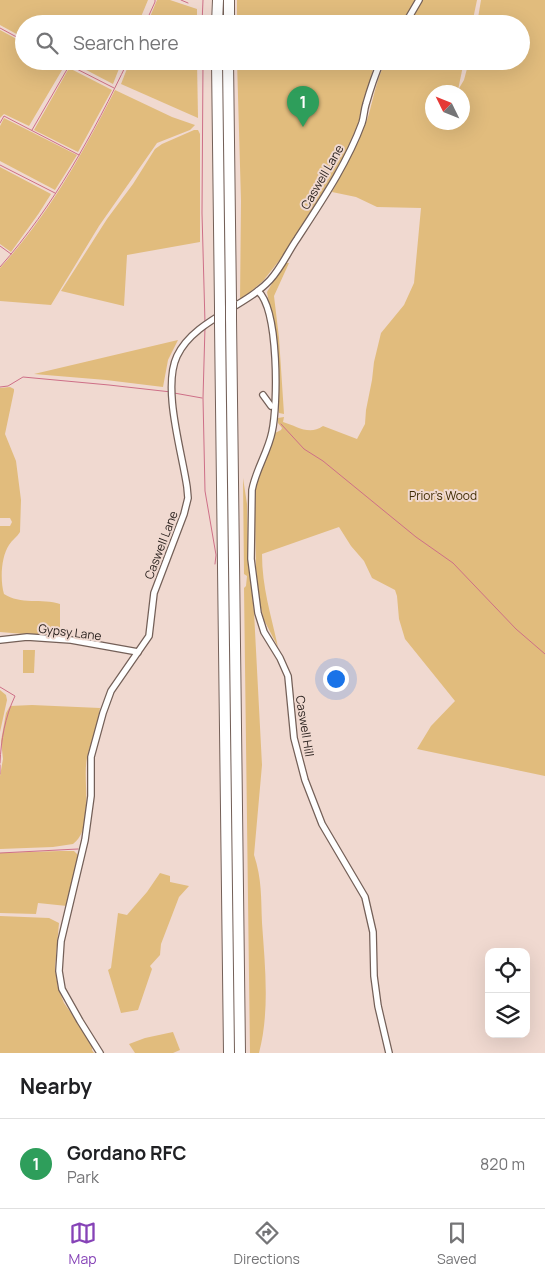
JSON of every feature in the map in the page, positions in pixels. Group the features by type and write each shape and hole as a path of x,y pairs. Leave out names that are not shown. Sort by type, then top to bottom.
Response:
{"highway":[{"path":"217,15 218,0"},
{"path":"228,15 229,0"},
{"path":"217,70 229,1053"},
{"path":"228,70 240,1053"}],"street":[{"path":"410,15 418,0"},
{"name":"Caswell Lane","path":"100,1053 62,989 59,956 63,930 85,840 91,796 90,765 92,751 108,696 149,636 155,588 184,514 188,498 188,487 171,397 170,381 173,368 177,356 194,334 258,291 271,278 339,171 362,123 365,107 378,70"},
{"name":"Caswell Hill","path":"258,291 267,304 273,337 276,397 272,434 257,471 252,490 251,559 255,596 264,632 280,658 288,676 294,738 305,780 322,824 365,897 373,932 374,976 378,1006 389,1053"},
{"path":"271,406 265,397 276,397"},
{"name":"Gypsy Lane","path":"0,640 31,637 71,640 138,652"}],"green space":[{"path":"0,0 148,0 142,15 15,15 15,33 0,25"},
{"path":"157,0 170,0 197,9 197,15 151,15"},
{"path":"237,0 415,0 407,15 237,15"},
{"path":"421,0 477,0 474,15 412,15"},
{"name":"Prior's Wood","path":"481,0 545,0 545,776 417,749 431,726 455,701 405,639 399,619 395,590 372,578 364,561 351,546 339,527 262,554 265,589 278,647 264,620 259,600 256,568 255,491 275,433 282,428 278,423 278,418 284,417 283,422 303,429 313,430 323,426 357,439 365,424 374,362 381,333 404,305 414,283 421,208 377,207 356,197 332,192 352,155 364,127 382,70 462,70 459,85 425,85 425,130 470,130 470,85 461,85 467,70 530,70 530,15 478,15"},
{"path":"0,30 15,38 15,70 62,70 29,126 4,114 0,118"},
{"path":"68,70 73,70 112,90 78,152 34,130"},
{"path":"86,70 118,70 113,84"},
{"path":"126,70 197,70 198,118 121,84"},
{"path":"237,70 373,70 362,107 361,118 341,163 282,257 263,281 240,301 241,201"},
{"path":"115,90 172,117 195,125 190,130 157,143 99,226 51,305 0,301 0,268 34,227 64,183"},
{"path":"4,118 77,155 55,190 0,161 0,126"},
{"path":"194,130 198,130 200,134 200,242 127,255 124,306 61,291 155,149"},
{"path":"0,167 51,194 11,252 0,244"},
{"path":"284,263 289,263 274,296 284,414 279,413 278,407 274,330 267,292"},
{"path":"178,340 168,360 163,387 34,374"},
{"path":"10,387 14,391 5,434 16,461 21,500 20,532 9,545 4,556 2,576 4,594 17,599 60,604 60,637 0,632 0,526 10,526 12,522 10,518 0,518 0,388"},
{"path":"243,478 247,504 248,554 254,612 262,765 254,855 261,889 266,988 265,1021 259,1053 250,1053 244,588 247,576 244,574"},
{"path":"23,650 35,650 34,673 23,673"},
{"path":"0,690 6,695 7,700 0,732"},
{"path":"10,706 100,708 87,758 86,816 84,827 80,837 73,844 53,847 0,849 0,776 3,759 1,741 6,713"},
{"path":"74,851 78,855 67,906 38,903 36,914 0,913 0,853"},
{"path":"160,873 170,876 170,882 189,886 179,897 161,944 160,955 150,966 152,969 138,1010 121,1013 108,970 111,968 118,913 127,915 147,892"},
{"path":"0,916 49,918 59,923 55,968 58,988 64,1003 93,1044 92,1050 94,1053 0,1053"},
{"path":"173,1032 180,1050 173,1053 135,1053 129,1044 145,1038"}],"waterway":[{"path":"149,15 155,0"},
{"path":"181,0 188,3"},
{"path":"202,15 203,0"},
{"path":"0,28 15,36"},
{"path":"32,130 67,70"},
{"path":"79,70 114,88"},
{"path":"0,267 20,244 55,194 101,115 124,70"},
{"path":"203,70 202,213 205,323"},
{"path":"0,123 4,116 79,155"},
{"path":"0,165 55,193"},
{"path":"0,246 11,254"},
{"path":"205,327 203,398 205,491 216,555 215,564"},
{"path":"0,387 8,386 23,377 171,392"},
{"path":"174,393 202,398"},
{"path":"281,424 304,449 323,461 416,537 453,563 516,629 545,654"},
{"path":"0,687 15,696 4,729 0,763"},
{"path":"0,765 0,774"},
{"path":"0,853 78,849"}],"place":[{"name":"Gordano RFC","path":"303,127"}]}
